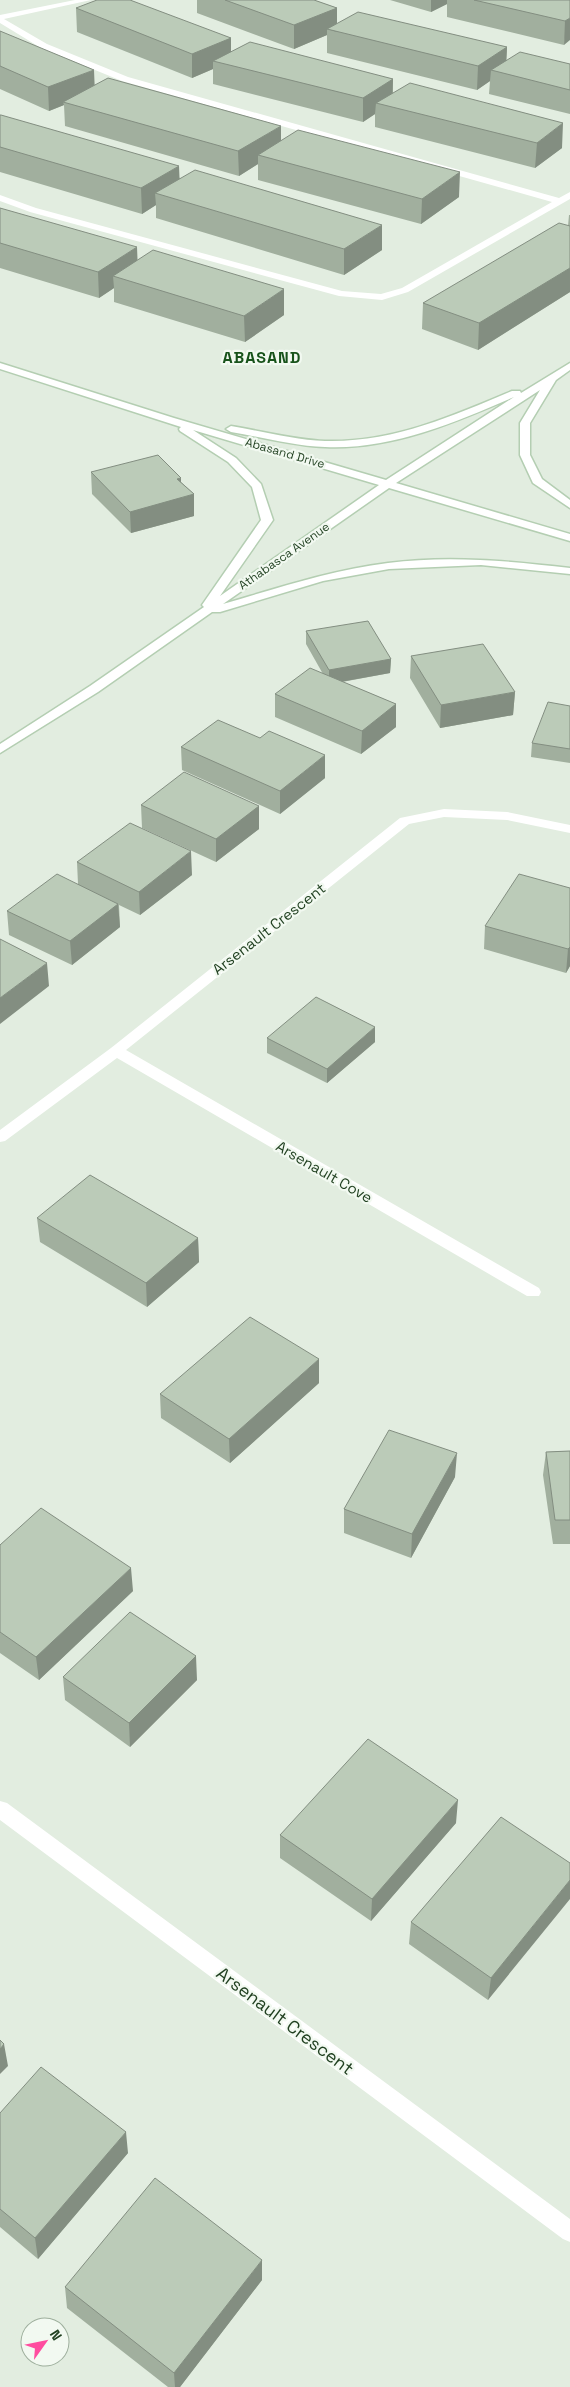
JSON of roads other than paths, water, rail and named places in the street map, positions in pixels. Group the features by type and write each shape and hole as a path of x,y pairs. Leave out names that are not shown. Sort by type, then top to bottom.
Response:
{"street":[{"path":"0,19 87,0"},
{"path":"0,19 44,46 125,79 560,201"},
{"path":"0,198 33,210 342,294 375,297 405,290 570,195"},
{"name":"Abasand Drive","path":"0,366 170,420 389,483 570,538"},
{"name":"Athabasca Avenue","path":"0,748 94,689 389,483 570,366"},
{"path":"170,420 325,444 382,440 430,429 554,376"},
{"path":"554,376 525,423 524,454 537,481 570,506"},
{"path":"170,420 232,460 257,486 267,520 202,614"},
{"path":"202,614 321,578 389,566 480,562 570,571"},
{"name":"Arsenault Crescent","path":"0,1137 116,1051 405,821 444,813 507,816 570,829"},
{"name":"Arsenault Cove","path":"116,1051 533,1292"},
{"name":"Arsenault Crescent","path":"0,1809 570,2232"}],"district":[{"name":"ABASAND","path":"262,357"}]}
